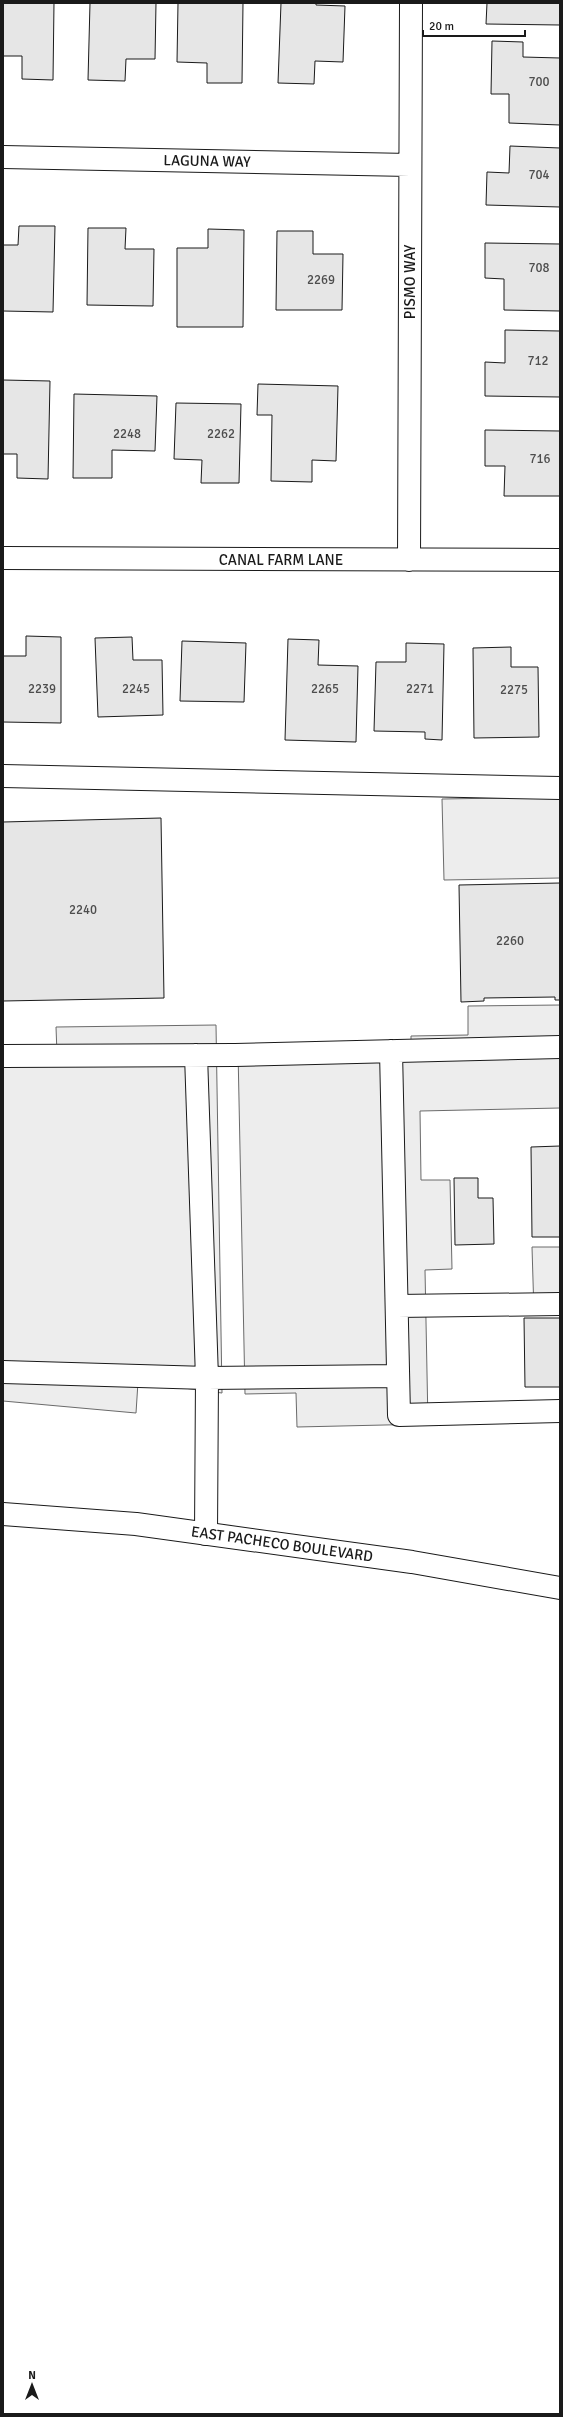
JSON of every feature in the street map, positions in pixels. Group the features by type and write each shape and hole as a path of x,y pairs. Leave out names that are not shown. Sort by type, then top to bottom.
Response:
{"main road":[{"name":"PISMO WAY","path":"409,560 411,3"},
{"name":"LAGUNA WAY","path":"3,157 410,165"},
{"name":"CANAL FARM LANE","path":"3,558 560,560"},
{"path":"3,776 560,788"},
{"path":"3,1056 196,1055 560,1047"},
{"path":"391,1051 399,1414 560,1411"},
{"path":"196,1055 207,1378 206,1534"},
{"path":"396,1306 560,1304"},
{"path":"3,1372 207,1378 398,1376"},
{"name":"EAST PACHECO BOULEVARD","path":"3,1514 136,1524 412,1562 560,1588"}],"shaded area":[{"path":"560,797 560,878 444,880 442,799"},
{"path":"560,1005 560,1108 420,1111 421,1180 450,1180 452,1269 425,1270 428,1424 297,1427 296,1393 245,1394 238,1051 411,1047 411,1036 468,1035 468,1006"},
{"path":"216,1025 222,1393 138,1382 136,1413 3,1401 3,1055 57,1054 56,1027"},
{"path":"532,1247 560,1247 560,1312 534,1313"}],"building":[{"path":"3,3 54,3 53,80 22,79 22,56 3,56"},
{"path":"90,3 156,3 155,59 126,59 125,81 88,80"},
{"path":"178,3 243,3 242,83 207,83 207,63 177,62"},
{"path":"281,3 316,3 316,5 345,6 343,62 315,61 314,84 278,83"},
{"path":"487,3 560,3 560,25 486,24"},
{"path":"492,41 523,42 523,57 560,58 560,125 509,123 509,94 491,94"},
{"path":"510,146 560,148 560,207 486,205 487,172 509,173"},
{"path":"19,226 55,226 53,312 3,311 3,245 18,245"},
{"path":"88,228 126,228 125,249 154,249 153,306 87,305"},
{"path":"208,229 244,230 243,327 177,327 177,248 208,248"},
{"path":"277,231 313,231 313,254 343,254 342,310 276,310"},
{"path":"485,243 560,244 560,311 504,310 504,279 485,278"},
{"path":"505,330 560,331 560,397 485,396 485,362 505,363"},
{"path":"3,380 50,381 48,479 17,478 17,454 3,454"},
{"path":"258,384 338,386 336,461 312,460 312,482 271,481 272,415 257,415"},
{"path":"74,394 157,396 155,451 112,450 112,478 73,478"},
{"path":"176,403 241,404 239,483 201,483 202,460 174,459"},
{"path":"485,430 560,431 560,496 504,496 505,466 485,466"},
{"path":"26,636 61,637 61,723 3,722 3,656 26,656"},
{"path":"132,637 133,660 162,660 163,715 98,717 95,638"},
{"path":"288,639 319,640 318,665 358,666 356,742 285,740"},
{"path":"182,641 246,643 244,702 180,701"},
{"path":"406,643 444,644 442,740 425,739 425,732 374,731 376,662 406,662"},
{"path":"511,647 511,667 538,667 539,737 474,738 473,648"},
{"path":"161,818 164,998 3,1001 3,822"},
{"path":"560,883 560,1000 555,1000 555,997 484,998 484,1001 461,1002 459,885"},
{"path":"560,1146 560,1237 532,1237 531,1147"},
{"path":"454,1178 478,1178 478,1198 493,1198 494,1244 455,1245"},
{"path":"524,1318 560,1318 560,1387 525,1387"}]}
